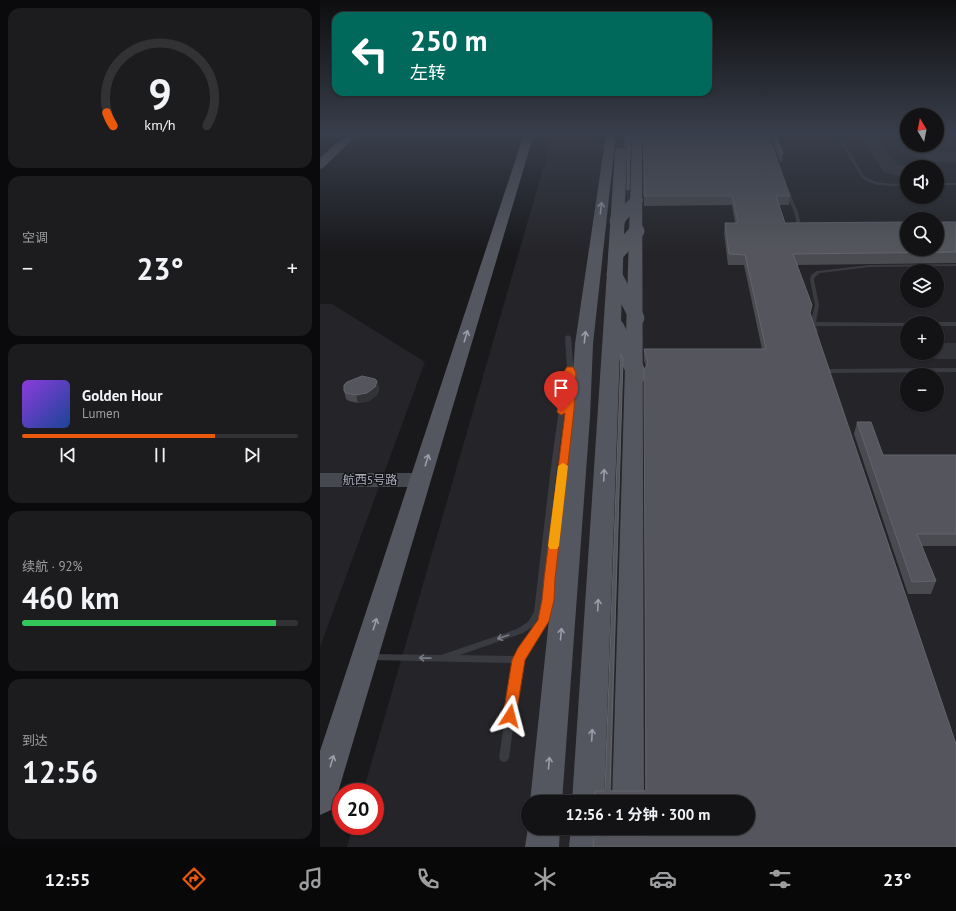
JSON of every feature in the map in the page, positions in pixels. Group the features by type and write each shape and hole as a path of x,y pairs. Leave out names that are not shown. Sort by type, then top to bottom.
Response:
{"main road":[{"path":"320,798 517,174"},
{"path":"547,795 580,418 584,344 606,174"},
{"path":"588,795 619,174"},
{"path":"628,795 636,174"},
{"path":"636,795 637,174"},
{"path":"617,221 637,200"},
{"path":"615,264 637,231"},
{"path":"615,264 637,318"},
{"path":"612,322 637,374"},
{"path":"542,847 543,835"},
{"path":"586,847 587,835"},
{"path":"628,835 628,847"},
{"path":"636,835 636,847"}],"street":[{"name":"航西5号路","path":"320,480 420,480"}],"lane":[{"path":"861,174 866,180 880,184 900,184"},
{"path":"785,184 796,212 800,230 807,230"},
{"path":"944,184 956,184"},
{"path":"818,338 813,324 817,305 812,280 819,272 870,266 956,265"},
{"path":"813,324 900,324"},
{"path":"944,324 956,324"},
{"path":"504,758 518,660 522,651 543,621 548,600 549,579 570,410 572,373 570,369 568,337"},
{"path":"831,378 827,368 956,370"},
{"path":"442,658 520,631 531,624 538,613 561,412 567,373 570,369"},
{"path":"364,657 518,660"}],"shaded area":[{"path":"542,174 900,174 900,204 944,204 944,174 956,174 956,847 347,847 350,835 384,835 384,783 366,783"},
{"path":"320,304 332,304 425,362 320,647"}],"building":[{"path":"627,174 629,174 629,189 627,190"},
{"path":"644,174 782,174 790,196 776,196 785,223 900,222 900,253 793,254 812,305 810,313 956,744 956,847 593,847 594,836 604,835 755,835 755,795 595,795 595,791 605,790 621,354 623,359 610,790 644,791 646,790 644,370 648,363 644,349 766,349 745,255 729,254 725,223 738,223 732,196 644,196"},
{"path":"944,222 956,222 956,252 944,252"},
{"path":"362,376 375,379 377,381 375,387 367,393 356,395 346,393 344,391 344,385 347,382"},
{"path":"857,422 871,422 883,455 956,455 956,534 917,534 936,581 912,582"}],"taxiway":[{"path":"944,351 956,351"}],"slow traffic":[{"path":"553,546 563,466"}],"route":[{"path":"510,716 518,660 522,651 534,637 546,612 570,410 572,373 570,369 567,373 561,412"}]}
